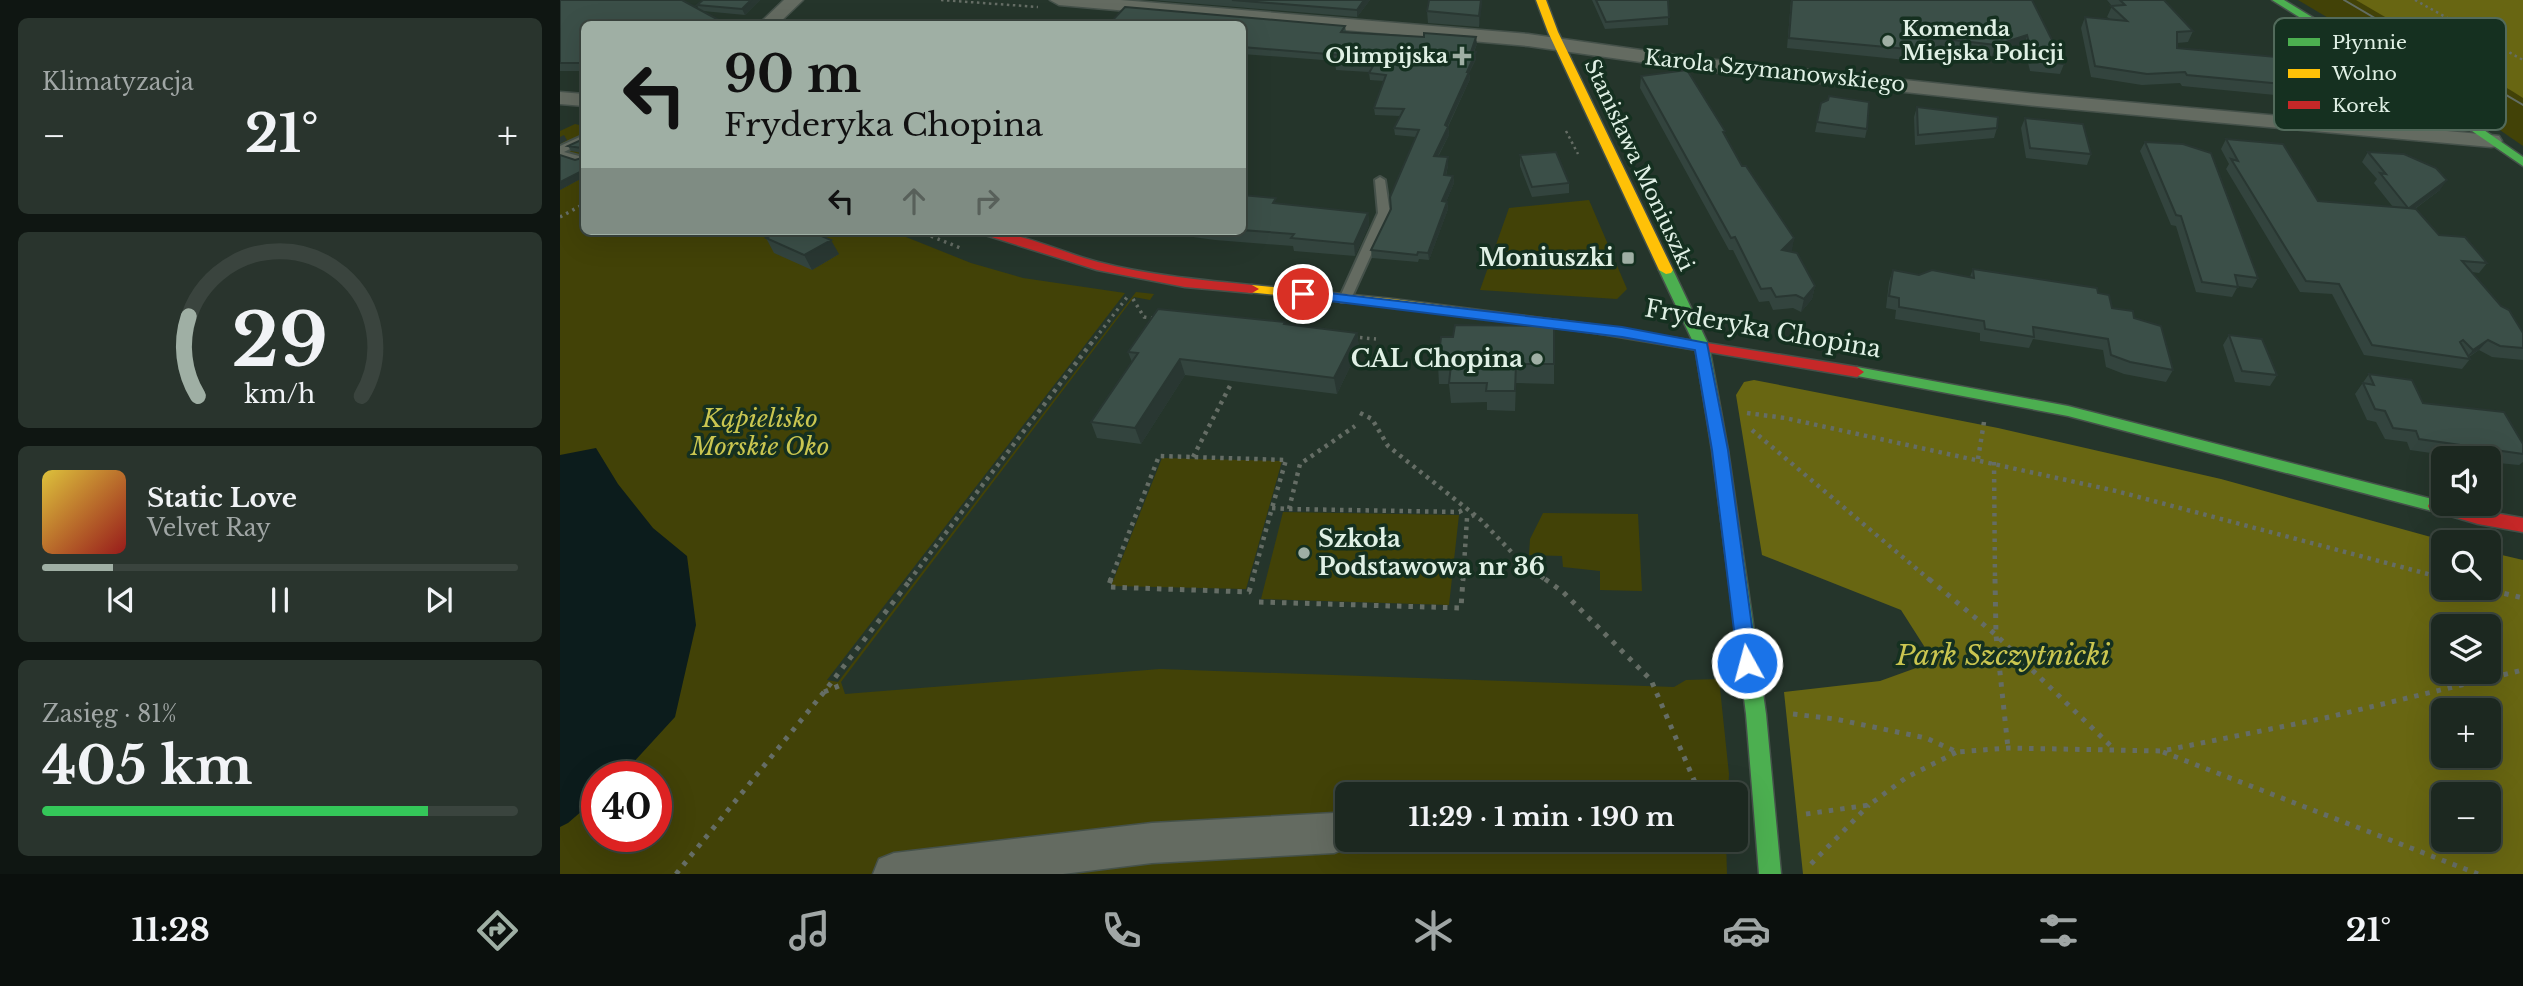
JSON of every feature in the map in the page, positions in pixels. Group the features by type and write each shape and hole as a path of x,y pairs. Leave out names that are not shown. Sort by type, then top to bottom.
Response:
{"street":[{"path":"771,21 794,0"},
{"name":"Stanisława Moniuszki","path":"1541,0 1702,346 1714,412 1756,715 1757,819 1770,874"},
{"path":"2277,0 2306,18"},
{"name":"Karola Szymanowskiego","path":"1051,4 1346,22 1560,45 1697,64 2274,121"},
{"path":"560,98 581,100"},
{"name":"Karola Szymanowskiego","path":"2371,130 2491,141"},
{"path":"2475,130 2523,162"},
{"name":"Fryderyka Chopina","path":"999,235 1097,266 1185,282 1622,332 1828,366 2068,411 2326,476 2478,518 2523,525"},
{"path":"894,874 1152,843 1293,833 1335,833"}],"lane":[{"path":"560,152 581,140"},
{"path":"560,152 581,160"},
{"path":"1345,299 1384,213 1380,180"}],"path":[{"path":"942,0 1051,4"},
{"path":"2415,0 2447,18"},
{"path":"2506,51 2523,60"},
{"path":"560,217 581,206"},
{"path":"676,874 824,692 1145,275"},
{"path":"1133,299 1144,317 1169,320"},
{"path":"1348,336 1376,340"},
{"path":"1193,457 1231,384"},
{"path":"1714,412 1785,418 1994,462 2116,491 2431,575"},
{"path":"1360,413 1372,419 1388,446 1466,508 1519,560 1563,592 1651,680 1695,782"},
{"path":"1746,413 1749,428 1996,635 2115,750"},
{"path":"1978,459 1982,424"},
{"path":"1289,509 1300,464 1355,426"},
{"path":"1159,456 1286,460 1272,508 1249,592 1108,587 1159,456"},
{"path":"1994,462 1996,635 2008,748"},
{"path":"1272,508 1459,512 1466,508"},
{"path":"1259,602 1461,608 1467,518 1474,515"},
{"path":"2501,593 2523,598"},
{"path":"1805,869 1869,806 1907,777 1957,752 2008,748 2162,751 2325,718 2523,670"},
{"path":"824,692 841,685"},
{"path":"1756,715 1777,713 1835,719 1926,738 1957,752"},
{"path":"2162,751 2477,874"},
{"path":"1802,814 1869,806"}],"green space":[{"path":"2298,0 2523,0 2523,146 2500,130 2506,130 2506,18 2328,18"},
{"path":"2356,0 2523,0 2523,98 2506,88 2506,18 2387,18"},
{"name":"Kąpielisko Morskie Oko","path":"575,124 581,125 581,235 901,235 971,263 1023,278 1125,293 827,680 838,682 1136,292 1154,294 1150,300 1134,297 841,682 845,694 1160,669 1674,687 1686,680 1719,679 1729,782 1335,782 1335,852 1726,852 1727,874 560,874 560,131"},
{"path":"1589,200 1627,289 1617,299 1480,290 1509,208"},
{"name":"Park Szczytnicki","path":"1754,380 1998,428 2221,479 2431,537 2431,600 2501,600 2501,555 2523,560 2523,874 1803,874 1784,692 1880,681 1916,668 1924,646 1901,610 1762,555 1736,395 1744,382"},
{"path":"1162,458 1282,461 1246,589 1111,586"},
{"path":"1283,512 1459,515 1449,605 1261,599"},
{"path":"1543,513 1638,514 1642,591 1600,590 1600,571 1563,567 1562,556 1529,555 1530,539"}],"shaded area":[{"path":"596,448 618,484 653,528 687,556 696,625 675,717 635,761 581,761 581,812 560,827 560,455"}],"building":[{"path":"560,0 682,0 720,21 581,21 581,63 560,63"},
{"path":"703,0 751,0 742,9 697,5"},
{"path":"1232,0 1364,0 1357,10"},
{"path":"1429,0 1481,0 1479,16 1427,11"},
{"path":"1596,0 1668,0 1669,17 1606,22"},
{"path":"1792,0 2032,0 2064,64 2034,61 2027,35 1996,45 1927,37 1929,51 1789,38"},
{"path":"2120,0 2164,0 2193,31 2177,32 2177,48 2274,57 2274,83 2187,75 2185,72 2147,74 2095,66 2085,17 2127,21 2111,6 2125,5"},
{"path":"1125,7 1345,26 1341,32 1476,37 1471,52 1476,52 1469,72 1434,156 1448,157 1444,175 1453,176 1442,201 1447,202 1428,253 1418,252 1417,255 1371,250 1391,209 1390,197 1419,130 1394,128 1404,109 1374,108 1386,75 1369,73 1373,66 1335,63 1341,55 1246,47 1246,21 1112,21"},
{"path":"1687,70 1725,131 1723,132 1742,166 1746,166 1794,238 1782,250 1797,253 1815,286 1804,299 1796,295 1776,297 1771,288 1761,289 1735,237 1731,238 1641,76"},
{"path":"1829,96 1869,102 1867,129 1817,122 1821,103 1828,100"},
{"path":"1917,107 1998,117 1997,128 1918,135"},
{"path":"2025,118 2083,124 2091,154 2030,148"},
{"path":"2226,139 2283,144 2318,201 2408,208 2380,173 2386,174 2368,152 2404,154 2436,168 2447,180 2409,208 2416,209 2439,235 2465,237 2487,263 2462,261 2501,306 2509,310 2523,333 2523,348 2500,346 2488,340 2473,350 2463,340 2460,342 2470,359 2372,345 2339,284 2306,281 2231,159 2238,161"},
{"path":"581,140 581,148 568,146"},
{"path":"2145,142 2183,144 2211,153 2258,278 2235,275 2238,287 2202,282 2181,216 2176,215"},
{"path":"1556,152 1569,183 1532,187 1520,155"},
{"path":"560,155 575,160 581,158 581,172 560,182"},
{"path":"1246,195 1276,198 1273,203 1368,213 1354,244 1291,238 1294,234 1246,230"},
{"path":"772,235 819,235 831,240 804,255 766,238"},
{"path":"1973,269 2097,288 2098,293 2109,295 2112,308 2133,311 2134,318 2161,326 2173,370 2130,362 2111,355 2108,339 2033,327 2034,337 1985,329 1984,321 1899,307 1899,298 1889,296 1893,270 1919,275 1932,270 1974,278"},
{"path":"1158,309 1285,322 1284,324 1357,333 1334,378 1180,359 1135,428 1091,422 1138,353 1128,352"},
{"path":"1455,325 1554,326 1554,364 1516,364 1515,391 1486,391 1487,383 1449,383 1451,365 1438,365 1441,337 1453,337"},
{"path":"2229,335 2262,339 2277,375 2242,371"},
{"path":"2369,374 2412,380 2423,403 2504,412 2523,444 2523,454 2501,451 2501,446 2468,446 2419,439 2416,431 2393,428 2385,411 2375,409 2363,383 2374,385"}],"tram line":[{"path":"2344,0 2375,18"},
{"path":"2506,95 2523,105"}],"traffic: fast":[{"path":"2277,0 2306,18"},
{"path":"2477,130 2523,162"},
{"path":"1666,270 1702,346 1720,450 1756,714 1770,874"},
{"path":"1857,372 2068,411 2431,505"}],"traffic: slow":[{"path":"1541,0 1553,32 1666,270"},
{"path":"1252,289 1393,303 1588,328"}],"traffic: jam":[{"path":"999,235 1097,266 1185,283 1252,289"},
{"path":"1588,328 1857,372"},
{"path":"2471,516 2523,525"}],"place":[{"name":"Komenda Miejska Policji","path":"1888,41"},
{"name":"Olimpijska","path":"1462,56"},
{"name":"Moniuszki","path":"1628,258"},
{"name":"CAL Chopina","path":"1537,359"},
{"name":"Szkoła Podstawowa nr 36","path":"1304,553"}],"route":[{"path":"1303,294 1622,332 1702,346 1720,450 1747,663"}]}
